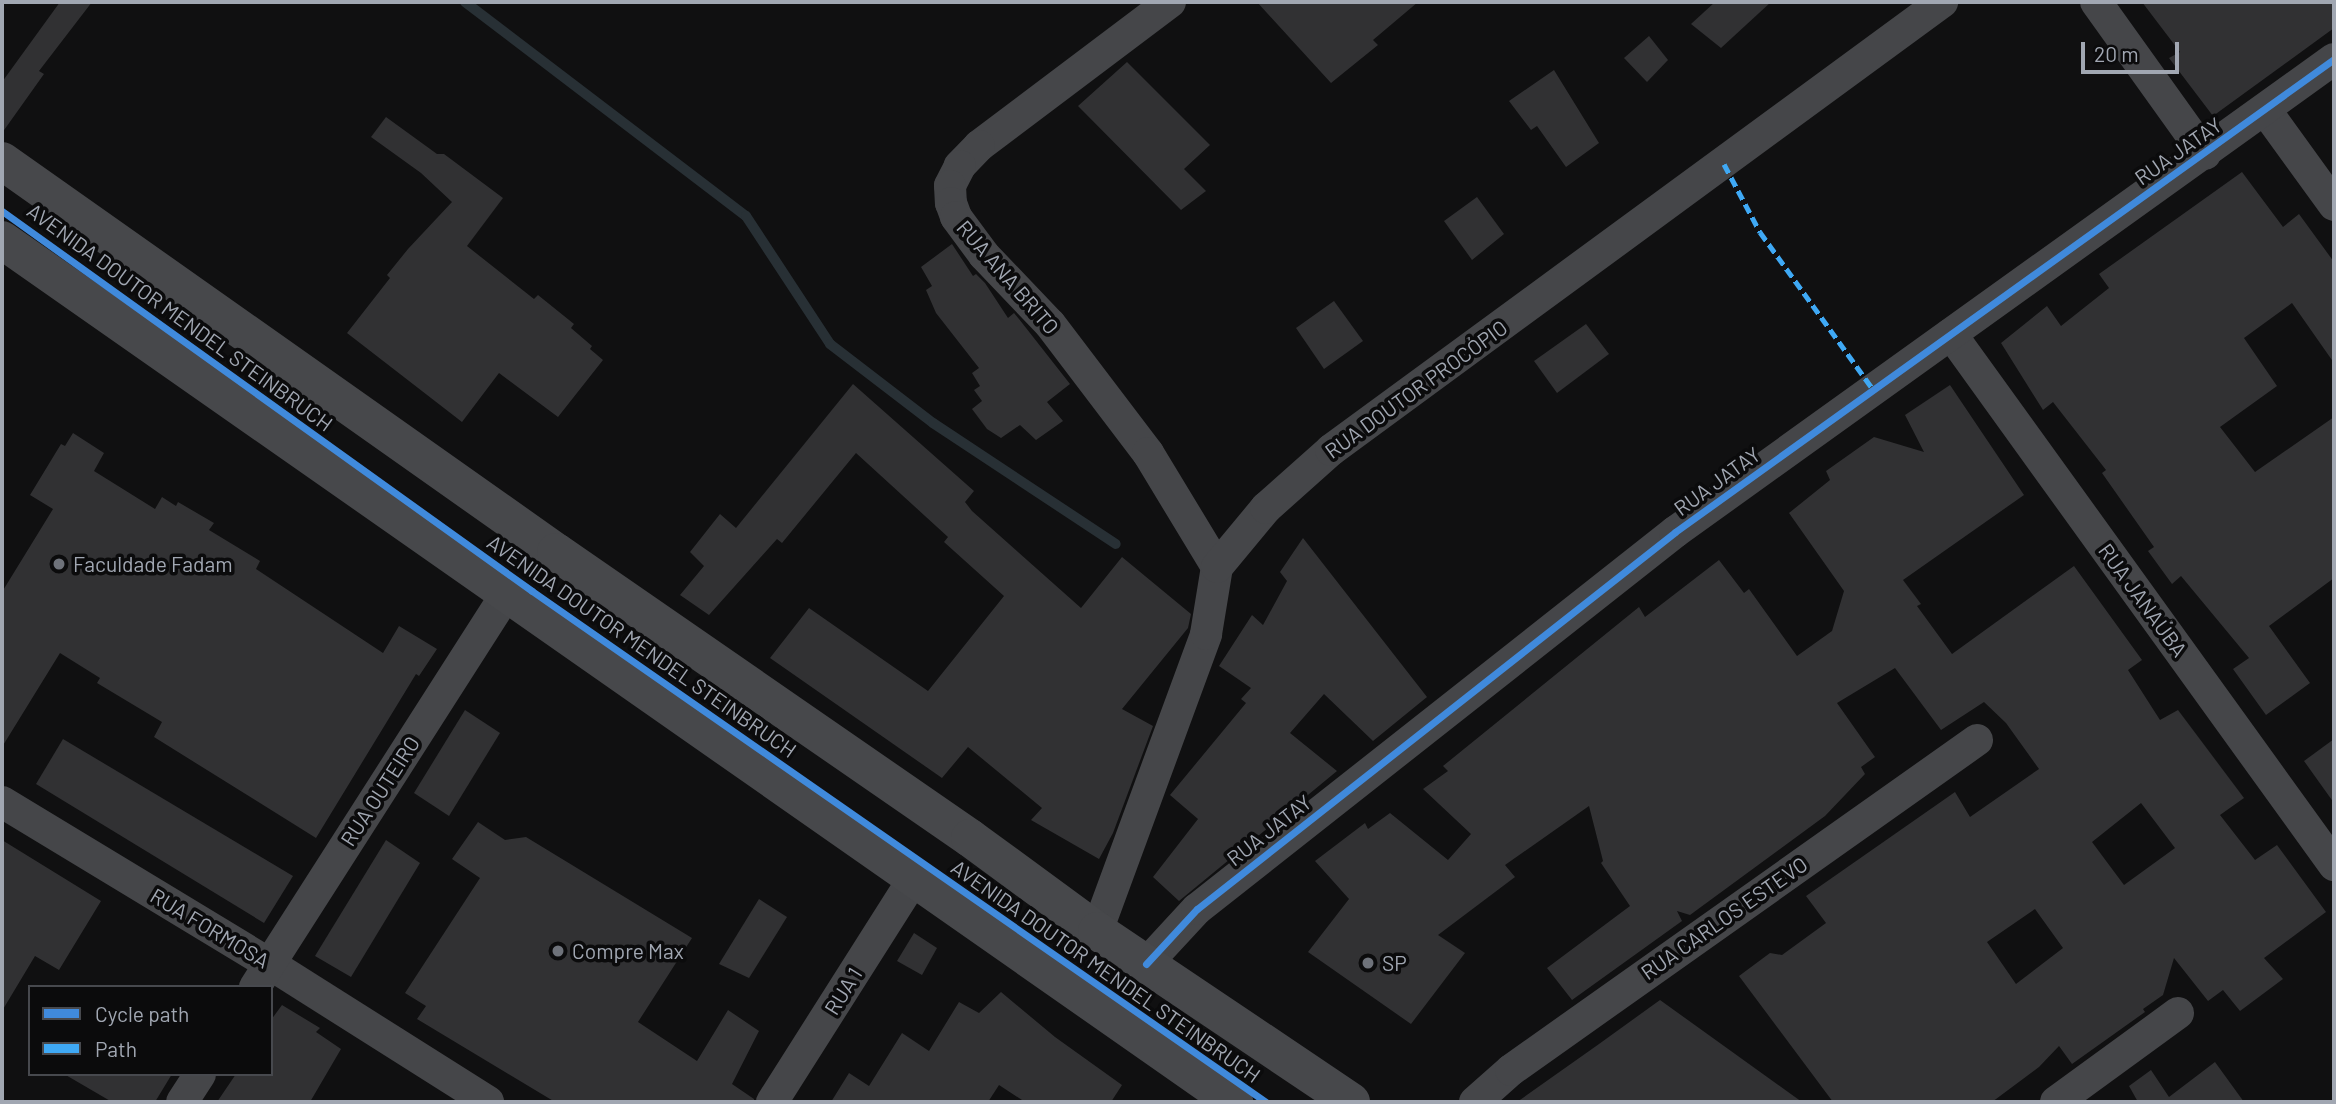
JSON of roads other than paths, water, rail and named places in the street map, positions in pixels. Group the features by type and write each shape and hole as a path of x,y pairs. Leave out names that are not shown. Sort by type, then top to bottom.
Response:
{"highway":[{"name":"AVENIDA DOUTOR MENDEL STEINBRUCH","path":"2,161 556,552 970,838 1097,931 1351,1102"},
{"name":"AVENIDA DOUTOR MENDEL STEINBRUCH","path":"2,240 913,880 1234,1102"}],"street":[{"name":"RUA ANA BRITO","path":"1170,2 979,146 960,166 950,186 951,203 956,217 984,255 1050,324 1148,453 1217,567"},
{"name":"RUA DOUTOR PROCÓPIO","path":"1217,567 1266,508 1331,450 1942,2"},
{"path":"2096,2 2205,154"},
{"name":"RUA JATAY","path":"1146,964 1197,909 1664,541 2266,111 2334,59"},
{"path":"2266,111 2334,205"},
{"name":"RUA JANAÚBA","path":"1951,334 2334,866"},
{"path":"1097,931 1206,634 1217,567"},
{"name":"RUA OUTEIRO","path":"262,975 506,594"},
{"name":"RUA CARLOS ESTEVO","path":"1475,1102 1511,1069 1978,740"},
{"name":"RUA FORMOSA","path":"2,802 262,975 488,1102"},
{"name":"RUA 1","path":"772,1102 913,880"},
{"path":"2056,1102 2178,1013"},
{"path":"182,1102 199,1076"}],"waterway":[{"path":"465,2 746,216 830,344 933,423 1116,544"}],"place":[{"name":"Faculdade Fadam","path":"59,564"},
{"name":"Compre Max","path":"558,951"},
{"name":"SP","path":"1368,963"}]}
